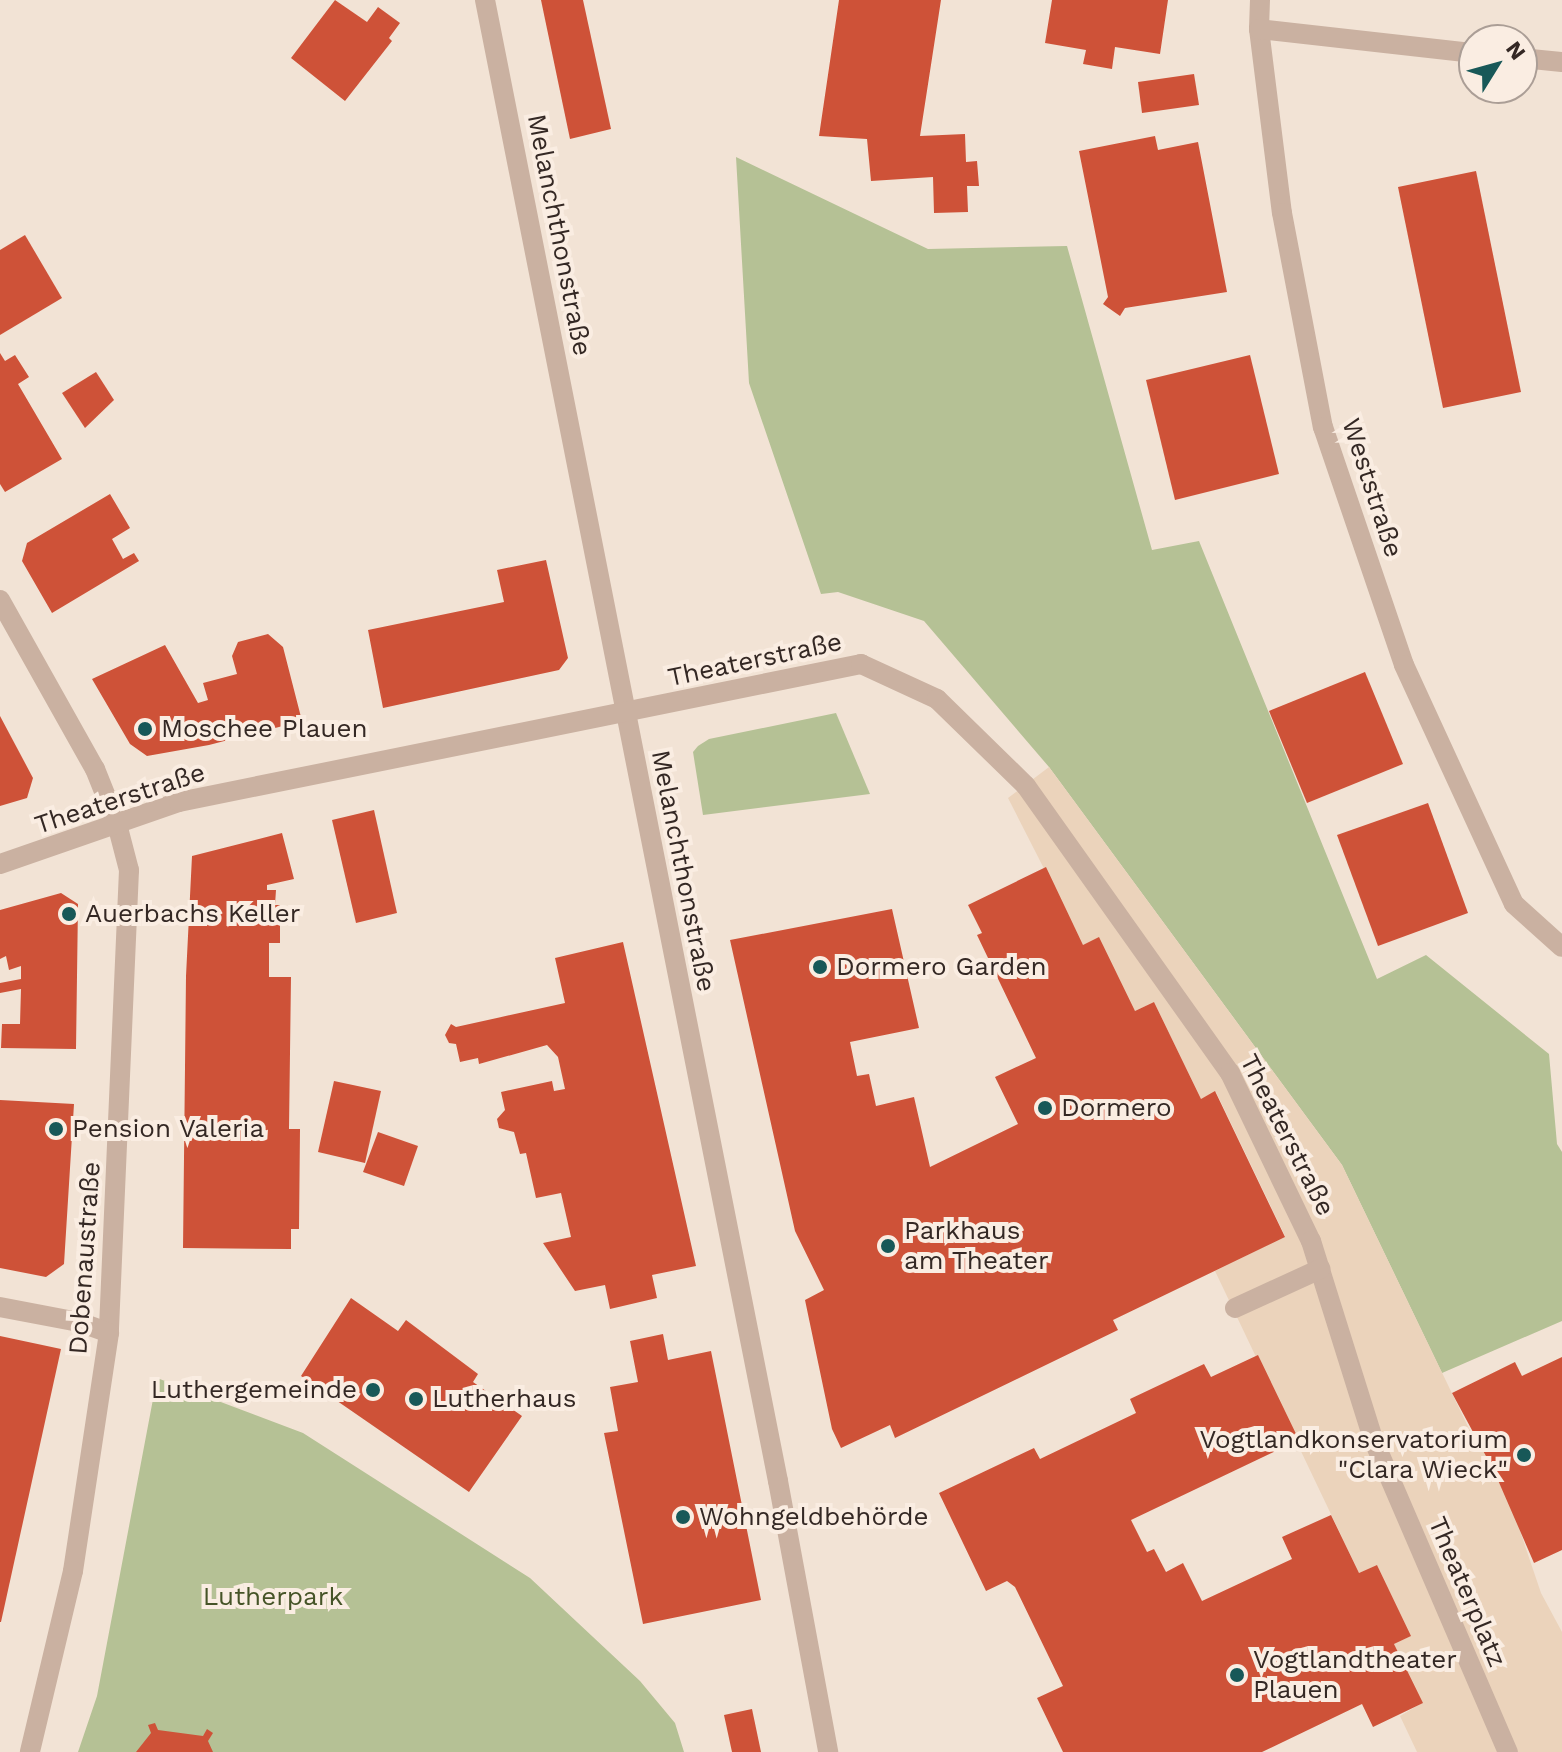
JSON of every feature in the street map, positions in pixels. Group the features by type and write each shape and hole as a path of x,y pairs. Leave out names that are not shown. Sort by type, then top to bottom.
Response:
{"street":[{"name":"Melanchthonstraße","path":"485,0 828,1752"},
{"name":"Weststraße","path":"1260,0 1259,29 1282,213 1323,427 1417,693 1514,904 1562,947"},
{"path":"1259,29 1458,51"},
{"path":"1538,60 1562,62"},
{"name":"Dobenaustraße","path":"0,600 95,769 117,824 129,870 115,1251 109,1333 73,1571 30,1752"},
{"name":"Theaterstraße","path":"0,864 179,802 627,714 861,664 937,699 1026,786 1230,1073 1311,1241 1320,1269"},
{"path":"1235,1308 1320,1269"},
{"name":"Theaterplatz","path":"1320,1269 1373,1439 1508,1752"},
{"path":"0,1307 79,1322 109,1333"}],"green space":[{"path":"736,157 928,249 1067,246 1152,550 1199,541 1377,979 1426,955 1549,1054 1557,1144 1562,1152 1562,1321 1442,1373 1342,1165 1049,767 924,621 838,592 821,594 749,383"},
{"path":"836,713 870,794 703,815 693,752 698,746 709,739"},
{"name":"Lutherpark","path":"157,1378 303,1433 530,1578 640,1681 675,1723 684,1752 78,1752 97,1696"}],"shaded area":[{"path":"1049,767 1342,1165 1474,1439 1478,1438 1515,1516 1541,1593 1562,1632 1562,1752 1417,1752 1400,1716 1422,1703 1394,1644 1410,1636 1377,1565 1359,1573 1215,1271 1285,1236 1216,1092 1201,1099 1154,1002 1135,1011 1083,945 1008,798"}],"building":[{"path":"335,0 367,22 378,7 400,23 389,38 392,41 345,101 291,58"},
{"path":"541,0 583,0 611,129 570,139"},
{"path":"839,0 941,0 920,136 965,134 966,162 977,161 979,186 967,186 968,212 934,213 933,177 871,181 867,139 819,136"},
{"path":"1052,0 1168,0 1160,54 1115,47 1112,69 1083,64 1086,50 1045,43"},
{"path":"1194,74 1199,105 1142,113 1138,82"},
{"path":"1155,136 1158,150 1198,142 1227,292 1125,308 1120,316 1103,304 1108,297 1079,151"},
{"path":"1476,171 1521,392 1443,408 1398,187"},
{"path":"25,235 62,298 0,335 0,250"},
{"path":"0,353 5,361 15,355 29,377 18,384 62,459 5,492 0,484"},
{"path":"1250,355 1279,474 1175,500 1146,380"},
{"path":"96,372 114,400 85,428 62,393"},
{"path":"110,494 130,528 112,539 123,559 134,553 139,561 52,613 22,561 27,543"},
{"path":"546,560 568,658 559,670 383,708 368,630 504,602 497,570"},
{"path":"268,634 283,647 302,721 209,745 147,756 130,744 92,679 165,645 198,703 208,700 203,683 237,674 232,656 238,642"},
{"path":"1365,672 1403,764 1307,803 1269,711"},
{"path":"0,716 33,778 27,798 0,806"},
{"path":"1428,803 1468,913 1378,946 1337,835"},
{"path":"374,810 397,913 356,923 332,820"},
{"path":"282,833 294,879 267,885 267,890 276,890 275,905 280,905 280,943 269,943 269,977 291,977 289,1129 300,1129 299,1229 291,1229 291,1249 183,1248 186,976 192,856"},
{"path":"1046,867 1083,945 1099,937 1135,1011 1154,1002 1201,1099 1215,1091 1285,1237 1113,1320 1118,1330 895,1438 890,1425 841,1448 832,1429 805,1300 824,1290 795,1231 730,940 892,909 919,1028 850,1042 857,1076 869,1074 876,1106 914,1097 930,1167 1018,1124 995,1077 1036,1058 977,935 982,933 968,905"},
{"path":"61,893 78,904 76,1049 1,1048 2,1024 20,1024 21,989 0,993 0,983 21,979 21,966 9,970 6,956 0,959 0,910"},
{"path":"623,942 696,1266 652,1275 657,1298 610,1309 605,1285 575,1291 543,1243 571,1237 561,1193 536,1198 526,1153 520,1154 514,1132 499,1128 497,1119 505,1110 501,1092 552,1081 554,1091 565,1089 558,1057 547,1045 479,1064 478,1058 460,1062 456,1044 449,1043 445,1035 451,1024 456,1027 565,1003 555,958"},
{"path":"334,1081 381,1091 365,1163 318,1152"},
{"path":"0,1100 74,1104 64,1264 46,1277 0,1268"},
{"path":"378,1132 418,1146 404,1186 363,1172"},
{"name":"Lutherhaus","path":"351,1298 398,1331 406,1320 478,1374 473,1382 522,1416 469,1492 301,1376"},
{"name":"Wohngeldbehörde","path":"663,1334 668,1360 711,1351 761,1600 643,1624 604,1433 618,1431 610,1387 638,1382 630,1341"},
{"path":"0,1336 61,1349 1,1622 0,1622"},
{"path":"1258,1355 1299,1440 1131,1520 1147,1552 1154,1549 1166,1572 1183,1563 1202,1601 1292,1559 1282,1537 1331,1515 1359,1573 1377,1565 1411,1636 1394,1644 1423,1703 1373,1727 1362,1704 1262,1752 1063,1752 1037,1698 1063,1686 1015,1587 1007,1581 986,1591 939,1493 1034,1448 1040,1459 1136,1413 1130,1399 1204,1364 1211,1377"},
{"name":"Vogtlandkonservatorium \"Clara Wieck\"","path":"1562,1357 1562,1550 1534,1563 1494,1471 1452,1393 1515,1362 1522,1376"},
{"path":"752,1709 761,1752 732,1752 724,1715"},
{"path":"155,1723 158,1730 203,1736 207,1729 213,1733 208,1741 213,1752 136,1752 151,1733 148,1725"}],"place":[{"name":"Moschee Plauen","path":"145,729"},
{"name":"Auerbachs Keller","path":"69,914"},
{"name":"Dormero Garden","path":"820,967"},
{"name":"Dormero","path":"1045,1108"},
{"name":"Pension Valeria","path":"56,1129"},
{"name":"Parkhaus am Theater","path":"888,1246"},
{"name":"Luthergemeinde","path":"373,1390"},
{"name":"Lutherhaus","path":"416,1399"},
{"name":"Vogtlandkonservatorium \"Clara Wieck\"","path":"1524,1455"},
{"name":"Wohngeldbehörde","path":"683,1517"},
{"name":"Vogtlandtheater Plauen","path":"1237,1675"}]}
